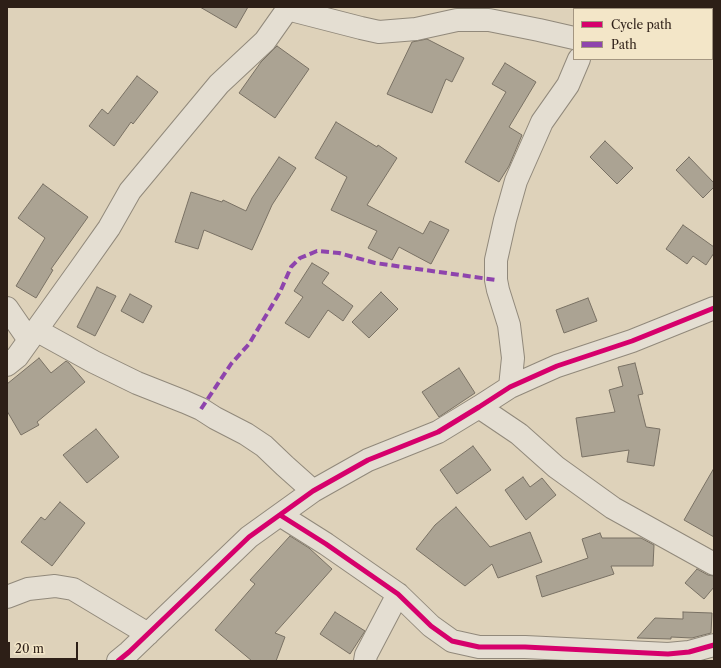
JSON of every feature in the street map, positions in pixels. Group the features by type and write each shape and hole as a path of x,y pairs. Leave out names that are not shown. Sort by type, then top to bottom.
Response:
{"street":[{"path":"7,365 17,357 109,228 130,191 219,84 265,41 288,8 380,32 416,29 457,20 470,13 489,20 573,38"},
{"path":"510,387 513,358 511,338 509,325 496,280 496,260 516,181 542,122 568,85 579,60"},
{"path":"7,308 32,335 137,383 202,409 215,418 246,434 264,446 313,491"},
{"path":"118,661 249,537 313,491 368,460 438,432 479,408 510,387 557,366 632,341 714,308"},
{"path":"479,408 519,434 556,467 613,508 714,564"},
{"path":"280,515 326,544 398,594 431,626 452,641 480,647 525,647 668,654 689,652 714,645"},
{"path":"7,597 28,589 55,586 73,589 148,634"},
{"path":"365,661 366,655 398,594"}],"building":[{"path":"200,7 248,7 236,28"},
{"path":"427,39 464,58 452,82 446,79 432,113 387,94 412,42"},
{"path":"277,46 309,69 275,118 239,93 261,62"},
{"path":"505,63 536,82 509,127 522,135 509,166 499,182 465,162 506,92 492,84"},
{"path":"137,76 158,92 133,124 131,122 114,146 89,126 102,109 108,114"},
{"path":"336,122 377,147 378,145 397,158 367,205 423,234 430,221 449,230 431,264 399,247 392,260 368,248 377,231 331,210 347,177 315,158"},
{"path":"605,141 633,168 617,184 590,157"},
{"path":"279,157 296,168 272,205 252,250 204,230 198,249 175,242 191,192 222,202 223,200 246,211 252,198"},
{"path":"689,157 714,183 714,187 703,198 676,170"},
{"path":"43,184 88,217 51,269 53,270 36,298 16,286 45,238 18,218"},
{"path":"683,225 714,247 714,253 706,265 693,256 687,264 666,249"},
{"path":"312,263 329,273 322,283 353,306 343,321 328,310 309,338 285,323 303,297 294,291"},
{"path":"97,287 116,296 95,336 77,327"},
{"path":"381,292 398,309 369,338 352,322"},
{"path":"130,294 152,306 143,323 121,311"},
{"path":"588,298 597,321 564,333 556,310"},
{"path":"39,358 51,373 66,361 85,382 37,422 39,425 21,435 7,411 7,384"},
{"path":"635,363 643,394 638,395 646,427 660,429 654,466 627,462 629,450 582,457 576,418 615,412 609,390 623,386 618,367"},
{"path":"459,368 475,393 439,417 422,392"},
{"path":"96,429 119,457 87,483 63,455"},
{"path":"473,446 491,470 457,494 440,470"},
{"path":"714,468 714,537 684,520"},
{"path":"523,477 530,487 542,478 556,495 526,520 505,490"},
{"path":"60,502 85,523 52,566 21,542 41,517 45,520"},
{"path":"456,507 490,547 530,532 542,562 498,578 492,564 465,586 416,549 435,525"},
{"path":"600,533 602,538 641,538 654,545 653,566 611,566 614,574 542,597 536,576 588,558 582,539"},
{"path":"290,536 309,548 332,569 275,633 285,637 276,661 252,661 215,630 255,584 250,580"},
{"path":"697,569 708,575 714,576 714,587 704,599 685,583"},
{"path":"335,612 365,631 350,654 320,634"},
{"path":"683,612 712,613 711,633 692,638 637,638 655,618 683,619"}],"marked path":[{"path":"201,409 231,364 249,344 280,292 291,267 300,258 317,251 339,253 375,263 496,280"}],"cycle path":[{"path":"118,661 249,537 313,491 368,460 438,432 510,387 557,366 632,341 714,308"},
{"path":"280,515 326,544 398,594 431,626 452,641 479,647 525,647 668,654 689,652 714,645"}]}
